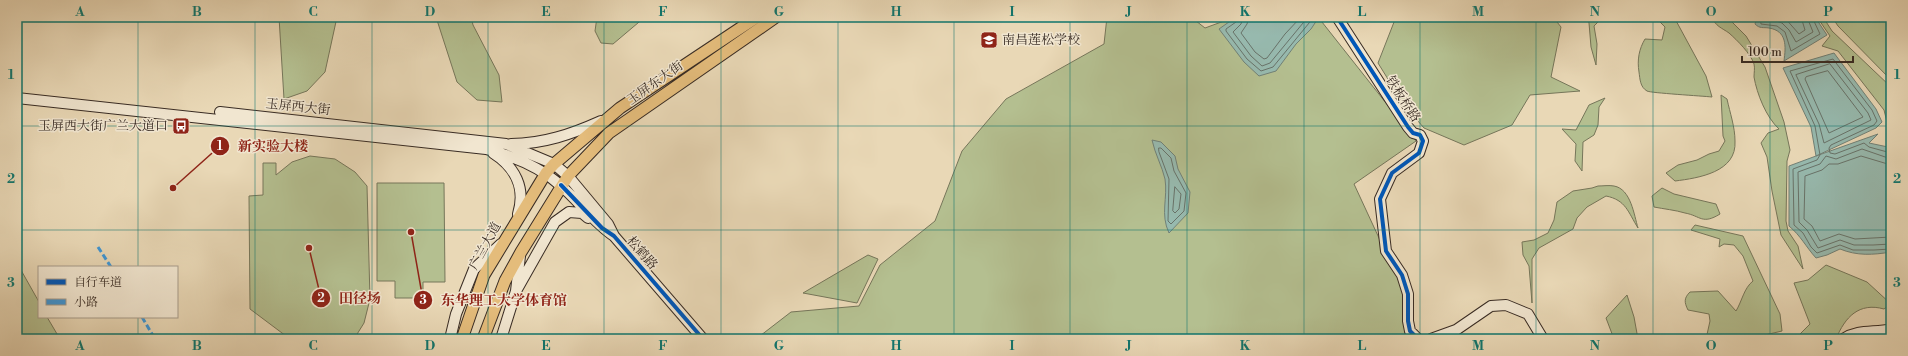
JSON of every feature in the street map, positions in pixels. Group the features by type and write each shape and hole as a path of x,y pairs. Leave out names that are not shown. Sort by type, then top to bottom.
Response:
{"main road":[{"name":"玉屏东大街","path":"546,173 554,164 620,108 757,17"},
{"name":"玉屏东大街","path":"561,185 609,133 776,17"},
{"name":"铁板桥路","path":"1337,17 1408,127 1413,133 1420,135 1423,141 1419,153 1392,173 1380,199 1386,251 1402,275 1408,294 1408,321 1410,331 1418,339"},
{"name":"玉屏西大街","path":"17,91 506,144 554,164 568,176"},
{"name":"玉屏西大街","path":"17,98 486,149 523,161 546,173 561,185"},
{"path":"506,144 542,141 556,138 605,120"},
{"path":"486,149 506,165 515,175 521,189 522,202 516,220"},
{"name":"广兰大道","path":"462,339 484,275 502,243 546,173"},
{"name":"松鹤路","path":"568,176 608,224 614,236 703,339"},
{"path":"483,339 505,281 561,185"},
{"name":"松鹤路","path":"561,185 602,228 614,236"},
{"path":"519,265 548,218 566,208 573,208 582,213 602,228"},
{"path":"516,291 555,222 569,212 582,213"},
{"path":"450,339 456,314 474,269 502,243"},
{"path":"501,339 516,291 521,252"},
{"path":"1431,339 1456,330 1492,306 1506,305 1528,314 1543,339"},
{"path":"1843,339 1851,334 1864,331 1891,329"}],"green space":[{"path":"279,17 337,17 325,72 307,91 284,99"},
{"path":"436,17 471,17 473,25 499,75 502,102 477,100 457,82"},
{"path":"597,17 645,17 613,44 601,43 595,31"},
{"path":"1107,17 1191,17 1205,28 1235,17 1318,17 1416,141 1354,184 1404,292 1405,339 756,339 791,312 859,306 880,265 935,221 962,151 1006,99 1104,44"},
{"path":"1396,17 1553,17 1561,27 1551,77 1580,91 1530,95 1512,125 1464,145 1424,128 1404,105 1378,63"},
{"path":"1587,17 1599,17 1601,19 1594,26 1597,44 1596,65 1591,47"},
{"path":"1655,17 1674,17 1706,76 1712,97 1650,92 1643,87 1640,80 1638,63 1641,47 1645,39 1662,40 1665,27"},
{"path":"1712,17 1727,17 1746,36 1765,67 1784,122 1790,150 1787,161 1786,221 1788,231 1798,246 1803,269 1781,235 1767,157 1761,143 1768,133 1779,129 1766,112 1757,91 1754,77 1754,64 1750,56 1729,33 1717,25"},
{"path":"1817,17 1823,17 1832,31 1891,87 1891,138 1884,110 1838,51 1822,46 1830,36"},
{"path":"1832,17 1891,17 1891,80 1838,26"},
{"path":"1721,95 1727,99 1734,130 1734,151 1730,160 1715,172 1695,178 1675,181 1666,173 1678,165 1697,160 1719,151 1725,141 1723,136"},
{"path":"1605,98 1599,107 1598,125 1594,135 1583,142 1582,171 1575,161 1576,144 1562,129 1576,130 1589,105"},
{"path":"310,156 335,159 355,172 367,186 370,299 364,323 354,339 290,339 250,309 249,196 263,195 263,163 276,163 276,175 292,162"},
{"path":"377,183 444,183 445,282 423,282 423,298 395,298 395,281 377,281"},
{"path":"1598,186 1614,186 1620,188 1624,192 1631,203 1638,228 1629,212 1618,200 1606,196 1587,207 1577,218 1573,229 1539,248 1532,259 1532,303 1529,266 1523,255 1522,242 1534,240 1548,233 1554,220 1557,202 1573,191"},
{"path":"1662,188 1674,194 1716,204 1720,214 1709,219 1702,219 1690,214 1654,207 1652,196"},
{"path":"1695,225 1743,236 1780,314 1782,331 1765,335 1759,339 1734,339 1727,335 1724,339 1706,339 1710,321 1709,314 1688,310 1685,300 1688,294 1690,292 1718,291 1736,311 1745,291 1753,281 1743,256 1734,245 1724,244 1719,247 1720,239 1691,230"},
{"path":"868,255 878,259 857,303 803,293"},
{"path":"17,263 38,300 38,318 48,318 60,339 17,339"},
{"path":"1826,265 1867,282 1891,304 1884,309 1875,307 1867,308 1854,313 1844,324 1836,339 1795,339 1810,324 1794,283 1808,280"},
{"path":"1627,295 1634,317 1638,339 1614,339 1606,318"}],"water":[{"path":"1236,17 1319,17 1311,29 1296,44 1276,71 1259,76 1244,62 1219,29"},
{"path":"1757,17 1815,17 1827,35 1784,61 1785,45 1782,36 1775,30 1757,26 1755,24"},
{"path":"1834,53 1876,109 1882,122 1876,128 1816,156 1811,127 1783,68"},
{"path":"1878,134 1869,143 1888,147 1891,152 1891,252 1865,254 1853,253 1840,249 1816,258 1789,226 1789,166"},
{"path":"1152,140 1161,142 1175,156 1178,169 1190,192 1188,213 1169,233 1165,219 1165,179"}],"marked path":[{"path":"98,247 110,266"},
{"path":"143,318 155,339"}],"cycle path":[{"path":"1337,17 1408,127 1413,133 1420,135 1423,141 1419,153 1392,173 1380,199 1386,251 1402,275 1408,294 1408,321 1410,331 1418,339"},
{"path":"561,185 602,228 614,236 703,339"}],"place":[{"name":"南昌莲松学校","path":"989,40"},
{"name":"玉屏西大街广兰大道口","path":"181,126"},
{"name":"新实验大楼","path":"173,188"},
{"name":"东华理工大学体育馆","path":"411,232"},
{"name":"田径场","path":"309,248"}]}
